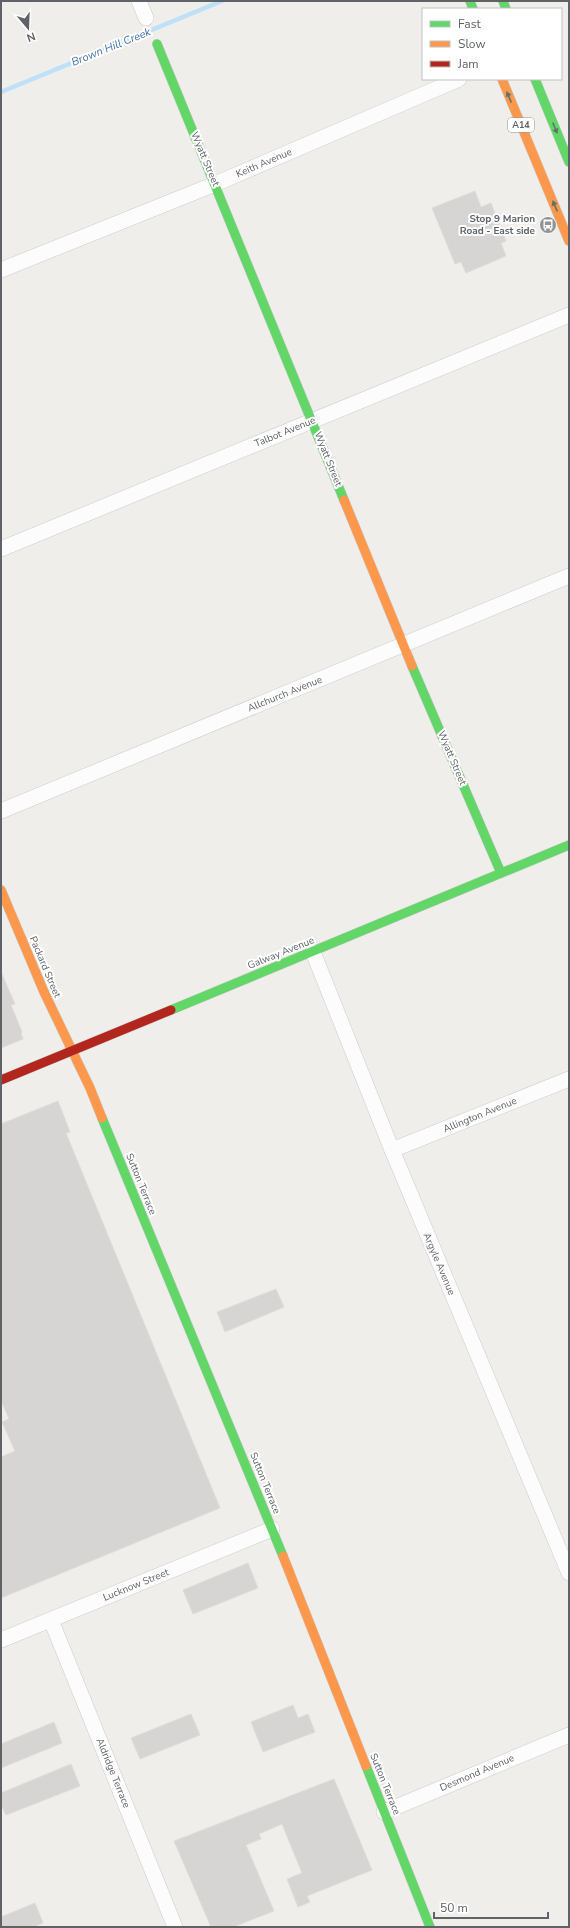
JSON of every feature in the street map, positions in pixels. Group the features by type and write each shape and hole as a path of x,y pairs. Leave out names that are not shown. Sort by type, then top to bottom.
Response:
{"street":[{"path":"139,1 146,18"},
{"name":"Wyatt Street","path":"157,44 403,645 501,873"},
{"name":"Keith Avenue","path":"1,270 215,184 457,80"},
{"name":"A14","path":"502,80 569,241"},
{"path":"535,80 569,162"},
{"name":"Talbot Avenue","path":"1,550 569,314"},
{"name":"Allchurch Avenue","path":"1,811 569,576"},
{"name":"Galway Avenue","path":"1,1080 569,845"},
{"name":"Packard Street","path":"1,890 44,992 72,1051"},
{"name":"Argyle Avenue","path":"313,952 392,1150 569,1573"},
{"name":"Sutton Terrace","path":"72,1051 90,1088 272,1529 430,1927"},
{"name":"Allington Avenue","path":"392,1150 569,1079"},
{"name":"Lucknow Street","path":"1,1640 272,1529"},
{"name":"Aldridge Terrace","path":"51,1620 175,1927"},
{"name":"Desmond Avenue","path":"384,1812 569,1735"}],"building":[{"path":"475,191 481,207 491,203 506,241 501,243 506,256 466,273 461,262 455,264 432,208"},
{"path":"1,972 15,1004 11,1005 22,1032 23,1039 1,1048"},
{"path":"58,1101 70,1132 66,1133 220,1508 1,1598 1,1457 15,1451 2,1422 9,1419 1,1400 1,1124"},
{"path":"276,1289 284,1307 225,1332 217,1312"},
{"path":"248,1563 258,1588 193,1614 183,1590"},
{"path":"293,1705 298,1718 308,1714 315,1732 263,1752 251,1722"},
{"path":"191,1714 200,1735 140,1759 131,1738"},
{"path":"54,1722 62,1743 1,1768 1,1744"},
{"path":"71,1764 80,1786 6,1815 1,1804 1,1793"},
{"path":"334,1779 372,1870 307,1896 310,1902 298,1907 287,1879 302,1873 282,1824 259,1834 261,1839 246,1845 274,1911 233,1927 211,1927 174,1841"},
{"path":"35,1903 43,1923 33,1927 1,1927 1,1917"}],"waterway":[{"name":"Brown Hill Creek","path":"1,92 222,1"}],"traffic: fast":[{"path":"470,1 473,8"},
{"path":"503,1 506,8"},
{"path":"157,44 344,500"},
{"path":"535,80 569,162"},
{"path":"412,666 501,873"},
{"path":"171,1010 569,845"},
{"path":"102,1118 283,1556"},
{"path":"366,1766 430,1927"}],"traffic: slow":[{"path":"502,80 569,241"},
{"path":"344,500 412,666"},
{"path":"1,890 44,992 90,1088 102,1118"},
{"path":"283,1556 366,1766"}],"traffic: jam":[{"path":"1,1080 171,1010"}],"place":[{"name":"Stop 9 Marion Road - East side","path":"548,225"}]}
